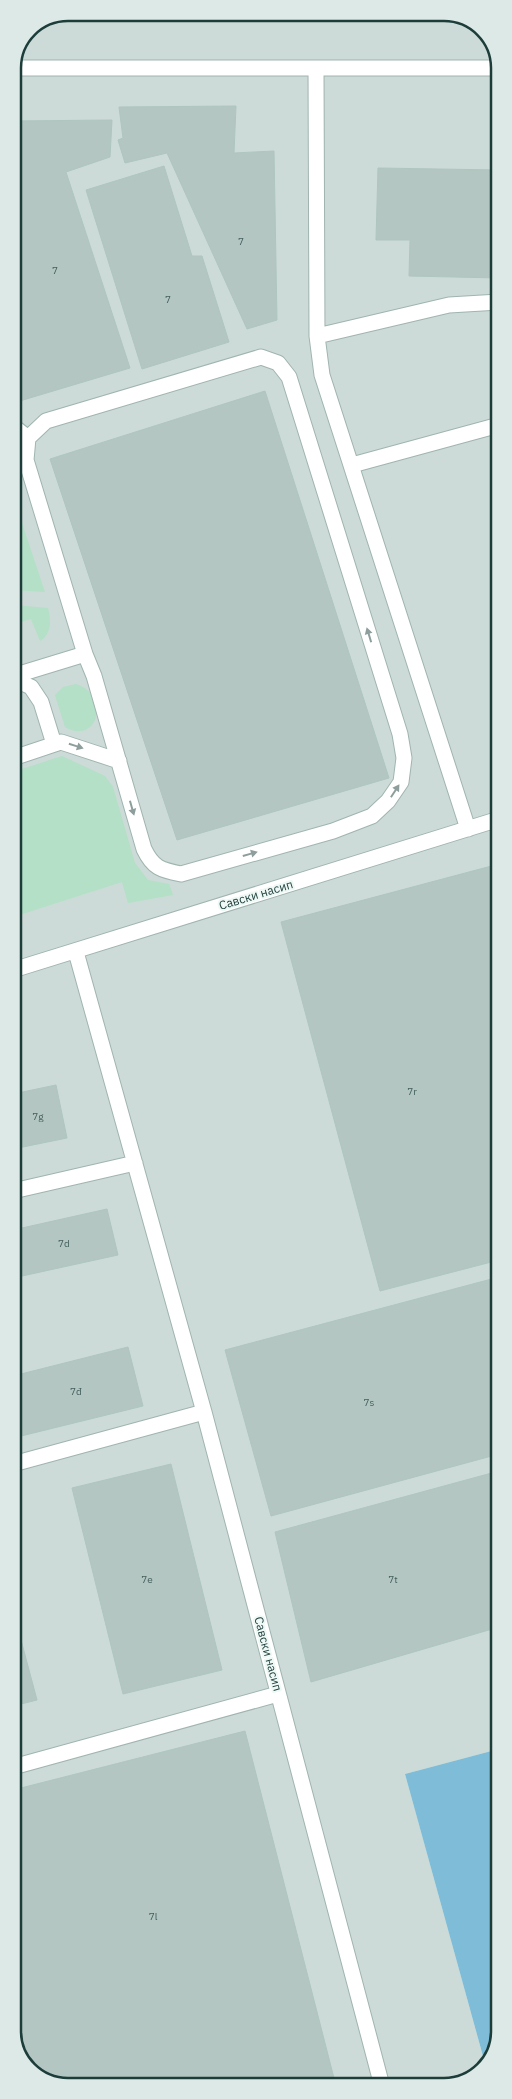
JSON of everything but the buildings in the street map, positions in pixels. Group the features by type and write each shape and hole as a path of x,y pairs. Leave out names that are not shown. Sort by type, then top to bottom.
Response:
{"lane":[{"path":"21,68 491,68"},
{"path":"316,68 318,336 322,375 468,829"},
{"path":"318,336 449,305 491,302"},
{"path":"261,357 278,363 289,377 400,734 404,758 400,782 388,801 372,816 333,831 181,874 165,871 150,862 144,848 119,761 26,460 28,438 46,421 261,357"},
{"path":"352,465 491,427"},
{"path":"21,432 28,438"},
{"path":"21,675 85,654"},
{"path":"21,682 31,687 41,702 54,744"},
{"path":"21,755 61,742 119,761"},
{"name":"Савски насип","path":"21,968 491,822"},
{"name":"Савски насип","path":"76,952 204,1412 380,2078"},
{"path":"21,1189 135,1163"},
{"path":"21,1462 204,1412"},
{"path":"21,1765 278,1694"}],"shaded area":[{"path":"447,21 462,25 475,33 487,50 490,59 491,1751 405,1774 483,2056 472,2068 462,2074 444,2078 65,2078 50,2074 37,2066 31,2059 25,2049 21,2031 21,68 22,59 29,42 42,29 59,22"}],"green space":[{"path":"21,520 45,592 21,590"},
{"path":"21,606 48,608 50,626 47,634 40,641 31,619 21,622"},
{"path":"76,684 87,690 94,698 97,707 96,717 92,725 86,730 76,731 65,727 55,695 63,687"},
{"path":"62,756 105,776 113,787 135,863 148,880 169,884 173,895 128,903 122,882 21,914 21,769"}],"water":[{"path":"491,1751 491,2031 490,2040 483,2056 405,1774"}]}
